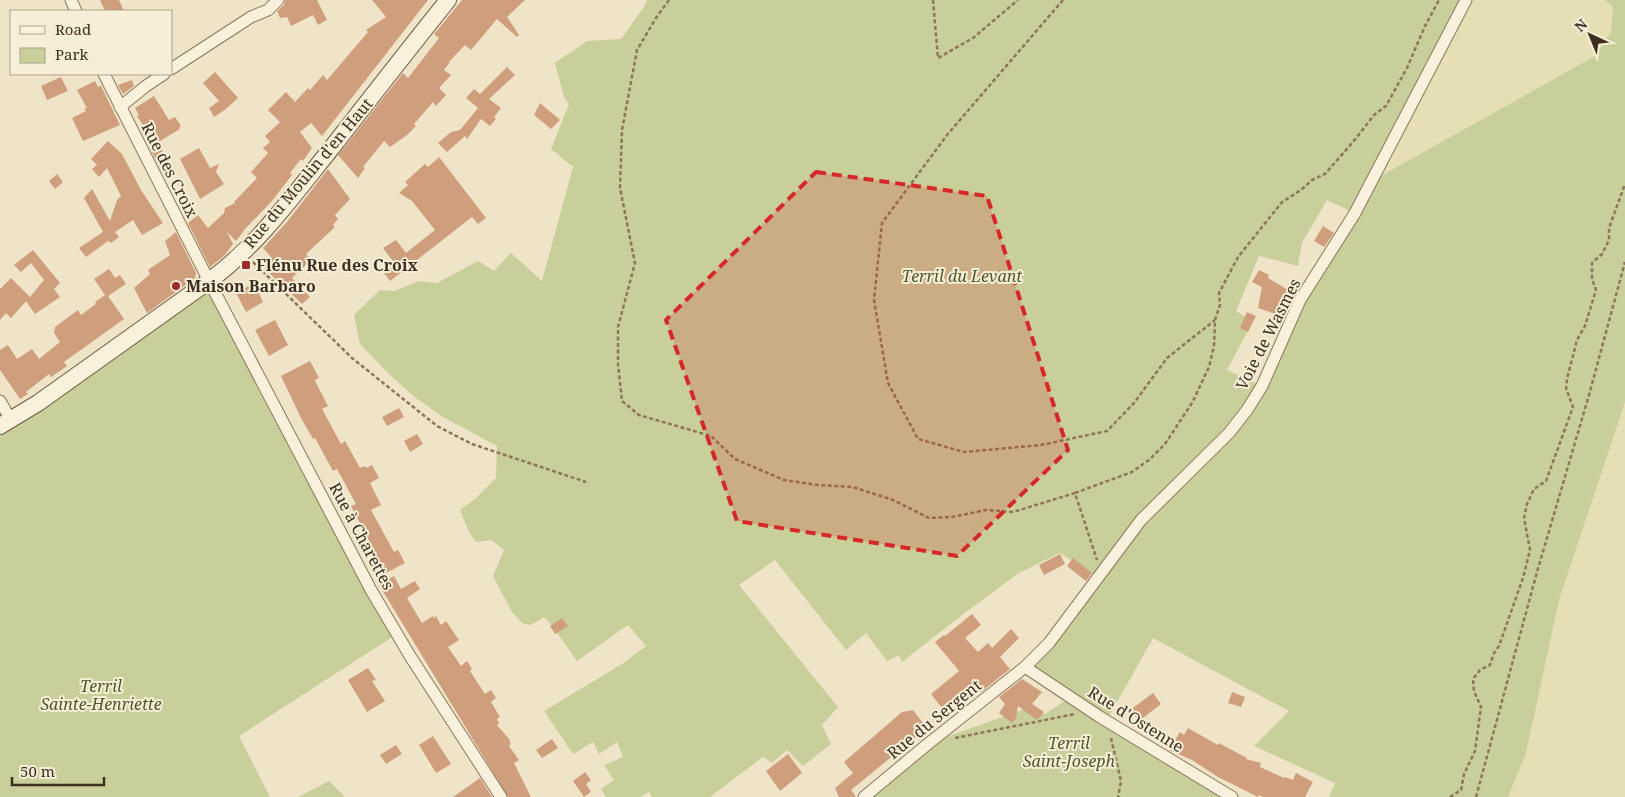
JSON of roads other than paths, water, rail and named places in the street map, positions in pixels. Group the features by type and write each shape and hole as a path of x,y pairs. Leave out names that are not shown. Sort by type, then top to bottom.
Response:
{"street":[{"path":"172,68 278,0"},
{"name":"Rue du Moulin d'en Haut","path":"5,423 38,403 209,281 255,241 448,0"},
{"name":"Voie de Wasmes","path":"1025,667 1049,644 1140,520 1228,433 1247,410 1262,386 1300,300 1355,213 1466,0"},
{"name":"Rue des Croix","path":"104,75 209,281"},
{"path":"120,108 162,75"},
{"name":"Rue à Charettes","path":"209,281 372,590 410,656 501,797"},
{"path":"0,401 5,423"},
{"name":"Rue d'Ostenne","path":"1025,667 1095,714 1232,797"},
{"name":"Rue du Sergent","path":"864,797 1025,667"}],"place":[{"name":"Flénu Rue des Croix","path":"246,265"},
{"name":"Maison Barbaro","path":"176,286"}],"park label":[{"name":"Terril du Levant","path":"962,276"},
{"name":"Terril Sainte-Henriette","path":"101,695"},
{"name":"Terril Saint-Joseph","path":"1069,752"}]}
